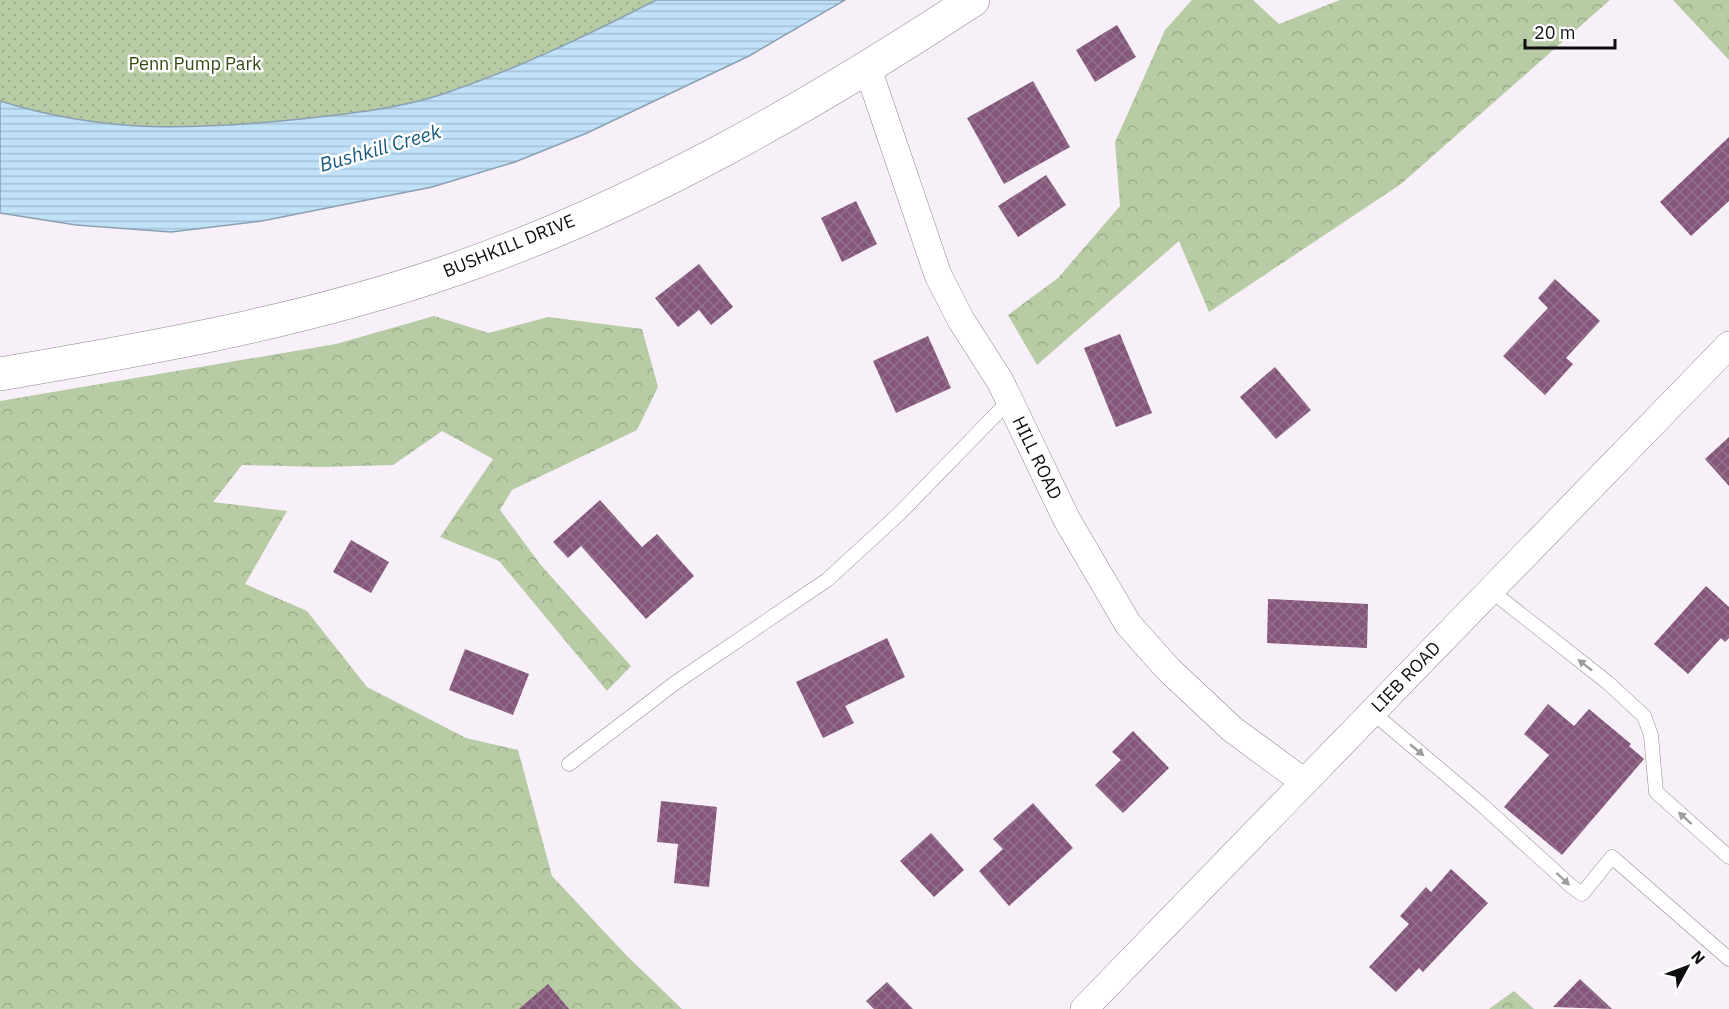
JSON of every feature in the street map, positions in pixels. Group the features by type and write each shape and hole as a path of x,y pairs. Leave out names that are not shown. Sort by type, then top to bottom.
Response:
{"main road":[{"name":"BUSHKILL DRIVE","path":"0,375 152,348 320,310 504,252 648,189 868,69 973,0"}],"street":[{"name":"HILL ROAD","path":"868,69 938,275 1009,401 1066,520 1128,624 1168,669 1232,729 1304,782"},
{"name":"LIEB ROAD","path":"1084,1009 1729,345"}],"lane":[{"path":"569,764 675,683 827,580 899,514 1009,401"},
{"path":"1490,590 1607,682 1644,716 1651,735 1656,792 1729,857"},
{"path":"1372,712 1582,894 1612,857 1729,959"}],"green space":[{"name":"Penn Pump Park","path":"0,0 656,0 523,63 423,100 336,115 262,123 186,127 113,124 76,119 0,101"},
{"path":"1192,0 1253,0 1279,24 1340,0 1610,0 1401,184 1209,312 1179,241 1037,365 1008,315 1058,278 1120,206 1115,142 1165,30"},
{"path":"1673,0 1729,0 1729,60"},
{"path":"434,316 489,333 548,317 642,329 658,387 637,430 512,490 500,510 540,564 631,666 607,691 499,561 440,537 493,459 442,431 393,465 321,467 242,465 213,502 287,511 245,584 307,611 367,687 466,738 518,750 552,876 628,957 682,1009 0,1009 0,401 336,344"},
{"path":"1514,991 1534,1009 1489,1009"}],"water":[{"name":"Bushkill Creek","path":"656,0 845,0 749,56 587,133 515,162 432,187 262,221 171,232 76,225 0,213 0,101 76,119 113,124 186,127 262,123 371,110 423,100 496,75"}],"building":[{"path":"1117,25 1136,57 1095,82 1076,50"},
{"path":"1033,81 1070,147 1004,184 967,118"},
{"path":"1729,137 1729,201 1691,236 1660,202"},
{"path":"1046,175 1066,205 1018,237 998,206"},
{"path":"856,201 877,244 842,262 821,218"},
{"path":"699,264 733,307 711,325 699,310 678,327 655,298"},
{"path":"1555,279 1600,321 1566,358 1573,364 1545,395 1503,356 1548,308 1538,298"},
{"path":"1120,334 1152,413 1116,427 1084,348"},
{"path":"928,336 951,388 896,413 873,361"},
{"path":"1275,367 1311,410 1276,439 1240,397"},
{"path":"1729,437 1729,486 1705,459"},
{"path":"600,500 642,547 657,534 694,576 646,619 581,546 568,558 553,542"},
{"path":"351,540 389,562 371,593 333,572"},
{"path":"1706,586 1729,607 1729,638 1725,642 1721,638 1688,674 1654,644"},
{"path":"1268,599 1368,604 1367,648 1267,643"},
{"path":"887,638 905,677 845,706 854,723 823,738 796,682"},
{"path":"465,649 529,674 513,715 449,690"},
{"path":"1548,704 1574,726 1589,709 1631,744 1629,746 1644,759 1562,855 1504,807 1549,755 1524,734"},
{"path":"1133,731 1169,768 1123,813 1095,785 1121,760 1112,752"},
{"path":"661,801 717,807 709,887 674,883 678,844 657,842"},
{"path":"1033,803 1073,848 1009,906 979,871 1003,849 993,839"},
{"path":"931,833 964,870 934,897 900,861"},
{"path":"1451,869 1488,903 1423,972 1419,968 1396,992 1369,967 1409,924 1400,916 1426,887 1431,892"},
{"path":"1580,979 1612,1009 1553,1007"},
{"path":"887,982 913,1009 874,1009 866,1001"},
{"path":"548,984 569,1009 519,1009"}]}
